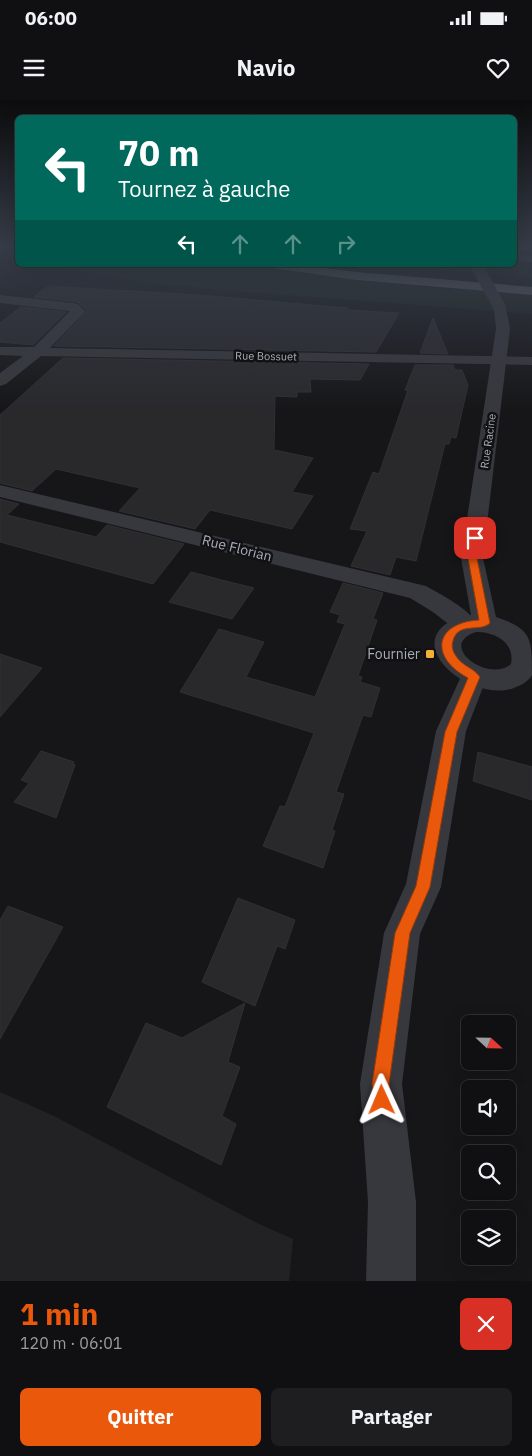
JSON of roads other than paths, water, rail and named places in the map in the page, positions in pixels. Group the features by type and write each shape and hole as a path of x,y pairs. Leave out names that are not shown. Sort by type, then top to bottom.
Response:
{"street":[{"path":"0,381 38,352 78,312 77,309 66,306 1,300"},
{"name":"Rue Racine","path":"475,624 472,558 503,329 500,308 496,300"},
{"name":"Rue Bossuet","path":"0,351 532,361"},
{"name":"Rue Florian","path":"0,491 418,592 475,624"},
{"path":"475,624 497,626 518,638 526,647 530,666 513,679 501,681 474,677 454,662 448,653 447,643 450,635 456,628 475,624"},
{"path":"391,1281 392,1202 381,1084 402,933 423,887 451,732 474,677"}],"place":[{"name":"Fournier","path":"430,654"}]}
